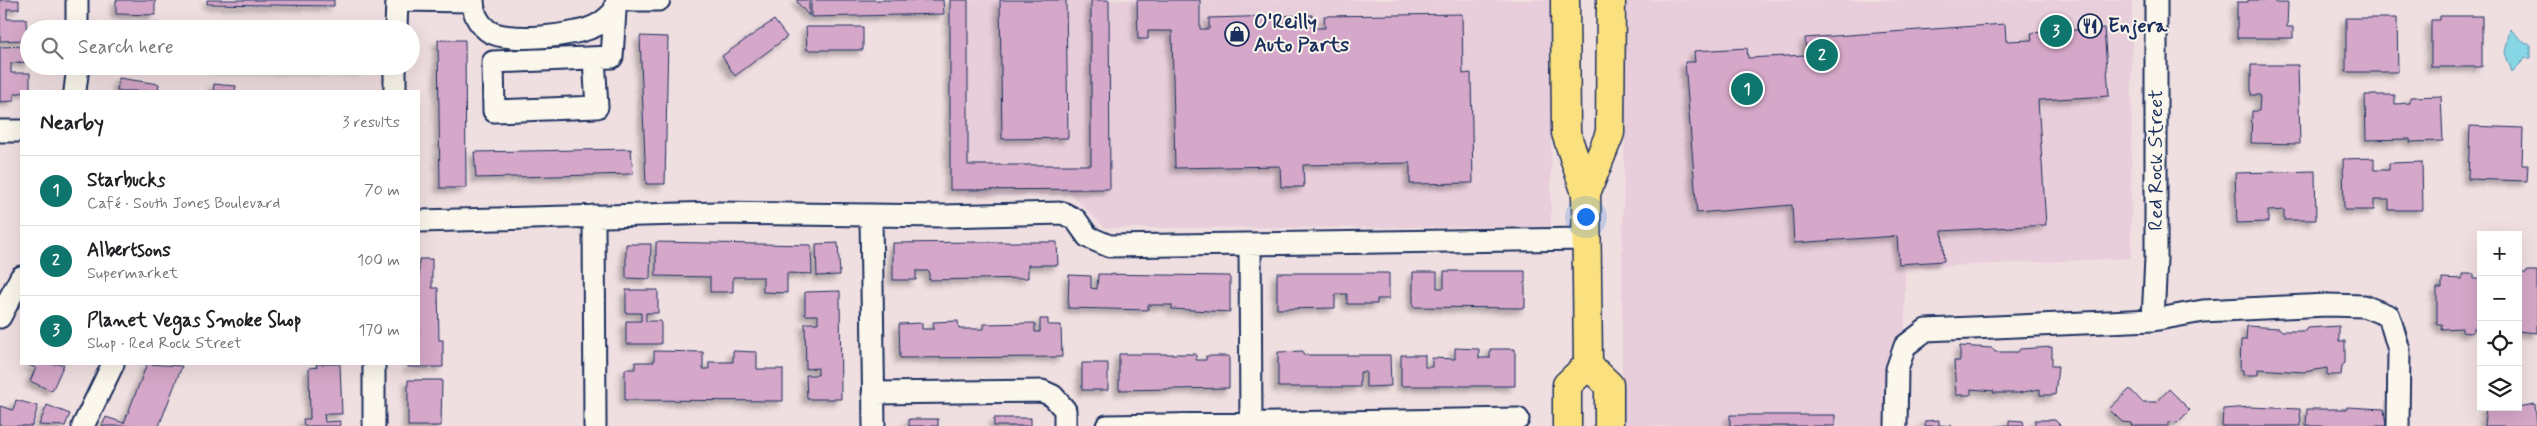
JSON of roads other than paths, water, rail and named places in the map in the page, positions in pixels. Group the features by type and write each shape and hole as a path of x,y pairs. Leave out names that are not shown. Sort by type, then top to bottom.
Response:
{"main road":[{"path":"1565,0 1566,133 1586,193 1588,365 1609,385 1609,426"},
{"path":"1586,193 1610,133 1611,0"},
{"path":"1567,426 1567,385 1588,365"}],"street":[{"path":"77,0 77,20"},
{"path":"397,20 398,0 473,0 473,12 487,30 503,37 563,35 597,26 618,4 658,0"},
{"name":"Red Rock Street","path":"2153,320 2156,258 2156,0"},
{"path":"594,58 597,107 494,111 493,62 612,57 618,4"},
{"path":"75,90 77,75"},
{"path":"395,90 396,75"},
{"path":"0,131 20,131"},
{"path":"420,220 718,214 1063,213 1076,220 1088,236 1109,246 1587,238"},
{"path":"871,215 874,426"},
{"path":"594,216 595,426"},
{"path":"1250,244 1250,424"},
{"path":"0,317 20,279"},
{"path":"1896,426 1896,369 1905,346 1926,330 2153,320 2203,311 2327,305 2364,306 2389,316 2399,350 2398,426"},
{"path":"83,426 113,365"},
{"path":"374,365 374,426"},
{"path":"873,393 1042,391 1053,396 1065,410 1065,426"},
{"path":"1107,426 1438,423 1518,419"}],"water":[{"path":"2510,29 2526,44 2530,44 2530,58 2526,58 2512,72 2505,53"}],"place":[{"name":"Enjera","path":"2090,26"},
{"name":"Planet Vegas Smoke Shop","path":"2056,31"},
{"name":"O'Reilly Auto Parts","path":"1237,34"},
{"name":"Albertsons","path":"1822,55"},
{"name":"Starbucks","path":"1747,89"}]}
